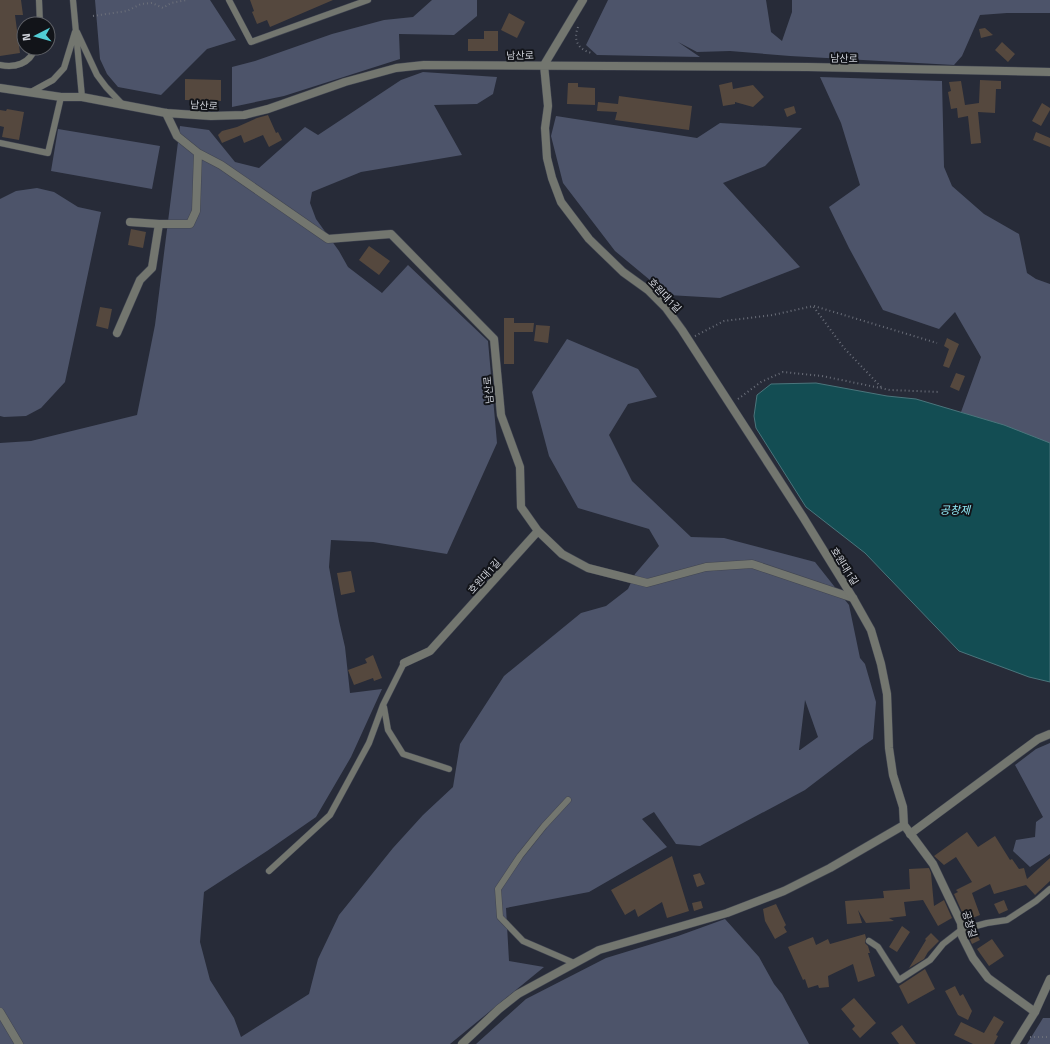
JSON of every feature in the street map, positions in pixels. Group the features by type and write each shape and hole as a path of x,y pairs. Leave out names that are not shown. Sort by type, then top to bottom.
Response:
{"street":[{"path":"544,65 582,0"},
{"name":"남산로","path":"0,88 61,97 82,97 166,112 211,116 244,115 268,109 345,82 396,68 424,65 808,67 1050,72"},
{"name":"호원대1길","path":"544,65 548,106 545,128 547,158 561,202 589,239 623,272 648,290 666,308 688,339 803,517 871,630 888,694 889,748 893,775 902,807 904,825"},
{"path":"130,222 190,224 196,211 198,153 177,136 166,112"},
{"name":"남산로","path":"198,153 221,165 328,239 391,234 494,339 501,415 520,467 521,507 538,531"},
{"path":"117,333 140,280 152,268 159,224"},
{"name":"호원대1길","path":"404,663 430,651 538,531 562,554 588,568 647,584 706,567 752,564 853,598"},
{"path":"910,834 1038,739 1050,734"},
{"path":"462,1044 499,1009 518,994 599,950 727,913 784,891 830,868 904,825"},
{"name":"공창길","path":"904,825 933,864 961,924 962,936 973,958 988,978 1035,1012"},
{"path":"1017,1041 1035,1012 1050,980"},
{"path":"0,1012 20,1044"}],"lane":[{"path":"39,0 40,16"},
{"path":"73,0 82,97"},
{"path":"229,0 251,42 368,0"},
{"path":"31,92 54,80 64,68 76,28"},
{"path":"76,28 97,75 122,104"},
{"path":"0,65 9,67 23,64 30,56"},
{"path":"0,143 48,153 61,97"},
{"path":"269,871 330,815 368,743 404,663"},
{"path":"384,705 388,730 403,754 449,768"},
{"path":"568,800 544,826 520,856 498,889 500,917 523,941 574,963"},
{"path":"869,941 878,947 899,980 930,960 943,944 961,930 987,923 1007,920 1036,901 1050,889"}],"path":[{"path":"93,16 127,11 141,4 152,3 163,8 171,4 187,0"},
{"path":"581,23 578,29 577,42 584,51 592,53"},
{"path":"688,339 724,321 773,315 813,306 937,343"},
{"path":"813,306 844,348 882,388"},
{"path":"730,404 761,382 783,372 822,376 890,390 940,392"},
{"path":"1017,1041 1050,1037"}],"shaded area":[{"path":"95,0 210,0 236,40 207,49 161,95 118,87 107,74 100,59"},
{"path":"432,0 477,0 477,16 454,35 399,34 400,59 284,96 232,107 232,67 255,61 332,34 384,20 413,17"},
{"path":"608,0 766,0 771,32 782,41 792,12 792,0 1050,0 1050,13 1007,13 980,15 962,56 954,65 790,56 730,51 697,52 678,42 700,57 597,55 586,45"},
{"path":"423,72 497,77 493,94 477,104 434,105 462,155 361,172 312,192 310,203 316,219 339,251 348,267 382,293 408,265 488,341 497,443 447,554 373,542 331,540 329,567 345,647 350,693 382,689 351,757 316,817 204,892 200,942 210,980 234,1018 241,1037 309,994 318,959 339,915 393,848 423,815 453,787 460,744 504,676 581,613 606,606 628,589 635,574 659,546 649,529 578,508 549,456 532,392 567,339 638,369 657,397 628,404 609,435 632,481 691,537 724,538 815,562 849,605 860,658 865,664 876,702 873,739 805,790 700,846 676,844 654,812 642,819 667,847 589,892 506,908 509,961 544,967 450,1044 0,1044 0,443 31,441 137,415 155,325 180,126 209,130 235,162 259,168 305,127 318,135 401,80","holes":["805,700 818,737 799,750"]},
{"path":"820,77 942,81 944,167 952,186 984,214 1019,234 1027,273 1036,279 1050,284 1050,444 961,412 981,357 955,312 939,329 883,310 849,248 829,207 860,185 841,123"},
{"path":"556,116 697,138 720,123 802,128 765,166 723,183 800,267 720,298 668,295 615,251 563,183 551,136"},
{"path":"58,129 160,146 152,189 51,171"},
{"path":"37,188 54,192 78,207 101,212 65,382 41,408 26,416 4,417 0,416 0,199 16,191"},
{"path":"1050,743 1050,854 1030,867 1013,851 1016,840 1035,837 1036,822 1043,817 1015,765 1036,749"},
{"path":"725,919 759,957 774,984 782,994 809,1044 476,1044 526,999 606,958 678,936"},
{"path":"1043,1018 1050,1018 1050,1044 1027,1044"}],"water":[{"name":"공창제","path":"816,383 887,396 916,399 1004,425 1050,443 1050,682 1029,677 959,651 865,553 806,507 756,428 754,416 757,395 771,384"}],"building":[{"path":"0,0 21,0 23,15 15,15 16,54 0,56"},
{"path":"250,0 333,0 270,27 267,20 257,24 252,12 254,11"},
{"path":"509,13 525,22 517,38 501,30"},
{"path":"985,28 993,35 981,38 979,29"},
{"path":"484,31 498,31 498,51 468,51 468,39 484,39"},
{"path":"1002,42 1015,54 1008,62 995,50"},
{"path":"185,79 221,80 221,101 185,100"},
{"path":"980,80 1001,81 1001,89 996,89 995,113 978,112 981,143 971,144 968,116 958,118 957,108 951,109 948,92 951,91 949,82 961,81 965,105 979,103"},
{"path":"732,82 733,89 753,85 764,97 753,107 735,102 735,104 723,106 719,85"},
{"path":"568,83 578,83 578,87 595,88 595,105 567,104"},
{"path":"619,96 692,106 689,130 615,120 617,112 597,111 598,102 618,104"},
{"path":"1042,103 1050,108 1050,110 1041,126 1032,121"},
{"path":"794,106 796,113 787,117 784,109"},
{"path":"7,109 24,112 19,140 2,137 4,127 0,126 0,110 6,111"},
{"path":"268,115 276,133 278,132 282,140 269,147 263,135 244,143 241,135 222,143 218,135 222,131"},
{"path":"1036,132 1050,138 1050,147 1033,140"},
{"path":"131,229 146,232 143,248 128,245"},
{"path":"369,246 390,261 379,275 359,260"},
{"path":"100,307 112,309 108,329 96,326"},
{"path":"504,318 514,318 514,323 534,323 533,332 514,332 514,364 504,364"},
{"path":"536,325 550,326 548,343 534,341"},
{"path":"947,338 959,344 949,368 943,366 949,349 944,346"},
{"path":"956,373 965,376 959,391 950,387"},
{"path":"351,571 355,592 341,595 337,573"},
{"path":"373,655 382,678 374,681 373,678 354,685 348,670 367,663 365,659"},
{"path":"967,832 978,847 995,836 1010,860 1012,859 1019,869 1024,868 1027,879 1050,858 1050,881 1035,895 1026,885 994,894 990,884 972,893 980,915 970,919 967,909 962,912 954,894 958,892 956,890 972,882 956,857 944,865 934,856"},
{"path":"672,856 689,911 667,918 662,902 638,917 635,909 625,915 611,890"},
{"path":"929,868 931,873 934,906 944,900 952,918 938,926 923,900 904,902 906,916 889,918 894,921 866,923 858,910 862,923 847,924 845,901 884,898 883,891 910,889 909,869"},
{"path":"700,873 705,884 697,887 693,875"},
{"path":"1004,900 1008,910 999,914 994,904"},
{"path":"701,901 703,908 694,911 692,903"},
{"path":"776,904 786,925 784,927 787,932 775,939 765,921 763,909"},
{"path":"902,926 910,932 897,952 889,947"},
{"path":"975,931 980,940 972,944 967,933"},
{"path":"931,933 939,941 928,952 924,959 909,968 926,940 925,939"},
{"path":"865,934 865,943 868,946 870,953 868,953 875,976 858,982 853,964 828,976 829,987 819,988 818,985 808,988 805,979 803,980 788,947 813,937 816,945 828,939 830,944"},
{"path":"992,939 1004,956 989,966 977,949"},
{"path":"925,969 935,989 908,1004 899,986"},
{"path":"955,986 960,996 963,994 972,1011 968,1020 958,1015 945,991"},
{"path":"854,998 876,1023 860,1038 852,1029 855,1026 841,1009"},
{"path":"994,1016 1004,1022 996,1035 998,1036 994,1044 973,1044 954,1035 961,1022 984,1033"},
{"path":"902,1025 916,1044 899,1044 891,1033"}]}
